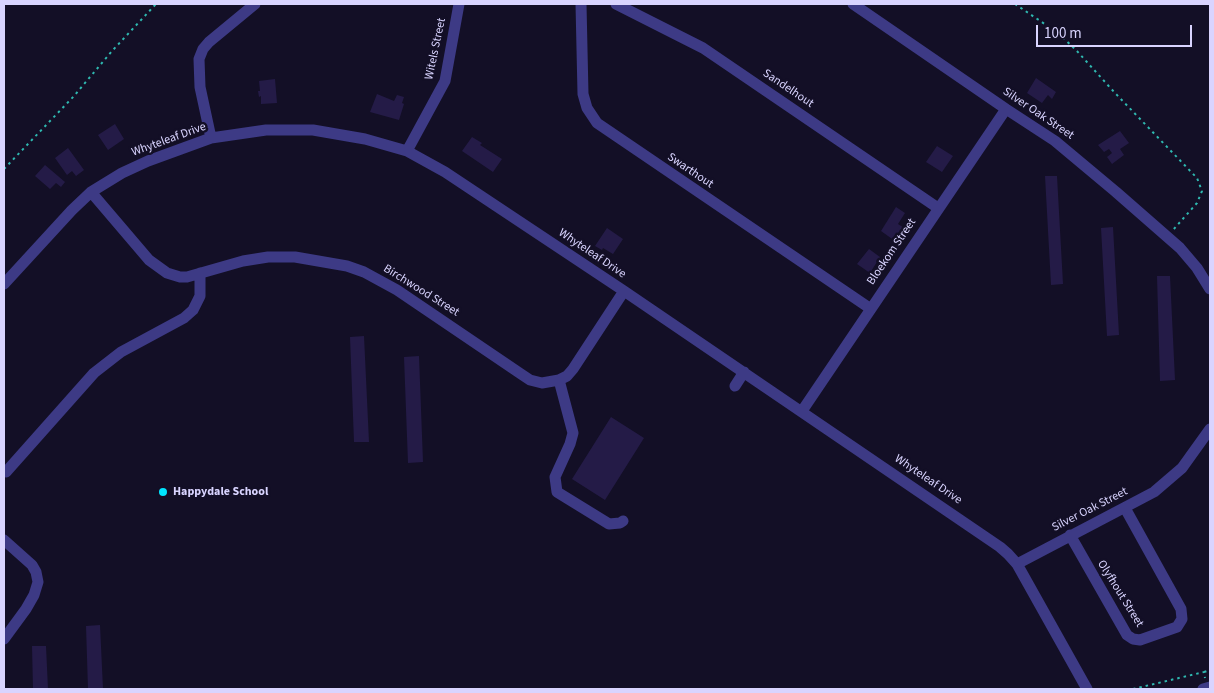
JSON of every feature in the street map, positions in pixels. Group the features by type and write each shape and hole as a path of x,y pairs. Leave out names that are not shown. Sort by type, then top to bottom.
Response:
{"street":[{"path":"211,138 200,87 199,59 203,49 209,42 255,4"},
{"name":"Witels Street","path":"407,151 445,81 459,4"},
{"name":"Swarthout","path":"581,4 583,94 587,108 597,123 871,309"},
{"name":"Sandelhout","path":"616,4 703,48 938,208"},
{"name":"Silver Oak Street","path":"853,4 1006,110 1055,140 1167,237 1197,268 1210,289"},
{"name":"Bloekom Street","path":"802,411 1006,110"},
{"name":"Whyteleaf Drive","path":"4,284 91,192 122,173 148,161 211,138 266,130 313,130 365,139 407,151 445,172 985,535 1017,564 1087,689"},
{"name":"Birchwood Street","path":"91,192 149,260 159,269 180,278 243,261 268,257 294,257 347,266 372,276 397,290 530,380 542,383 559,380"},
{"path":"6,472 94,373 121,352 184,318 193,310 200,296 200,273"},
{"path":"623,521 620,524 609,524 557,492 555,477 573,433 559,380 573,369 624,291"},
{"path":"735,386 744,372"},
{"name":"Silver Oak Street","path":"1017,564 1154,492 1182,468 1210,429"},
{"name":"Olyfhout Street","path":"1070,536 1127,635 1140,640 1176,627 1182,619 1181,609 1126,508"},
{"path":"4,540 32,565 38,582 37,589 30,602 4,639"}],"path":[{"path":"4,169 74,96 112,51 156,4"},
{"path":"1015,4 1058,34 1076,50 1197,178 1202,191 1197,203 1167,237"},
{"path":"1133,689 1210,670"},
{"path":"1204,672 1207,688"}],"building":[{"path":"1036,78 1056,92 1052,99 1048,95 1042,103 1027,93"},
{"path":"275,79 277,103 261,104 261,96 259,97 258,91 260,91 259,81"},
{"path":"377,94 394,101 397,95 404,97 399,120 370,112"},
{"path":"115,124 124,139 108,150 98,135"},
{"path":"1120,131 1129,143 1120,149 1124,155 1112,164 1107,157 1112,153 1109,149 1104,152 1098,145"},
{"path":"472,137 482,143 480,145 502,159 493,172 462,151"},
{"path":"937,146 953,156 942,172 926,162"},
{"path":"68,148 84,170 76,176 72,171 67,175 55,158"},
{"path":"45,165 65,182 61,187 56,183 50,189 35,176"},
{"path":"1045,176 1057,176 1063,284 1051,285"},
{"path":"896,207 905,213 898,224 904,228 895,241 881,231"},
{"path":"1113,227 1119,335 1107,336 1101,228"},
{"path":"607,228 623,239 613,254 595,246"},
{"path":"869,249 880,257 870,273 857,264"},
{"path":"1157,276 1170,276 1175,380 1160,381"},
{"path":"364,336 369,442 354,442 350,337"},
{"path":"419,356 423,462 408,463 404,357"},
{"path":"611,417 644,438 605,500 572,479"},
{"path":"100,625 103,689 88,689 86,626"},
{"path":"32,646 46,646 48,689 33,689"}],"place":[{"name":"Happydale School","path":"163,492"}]}
